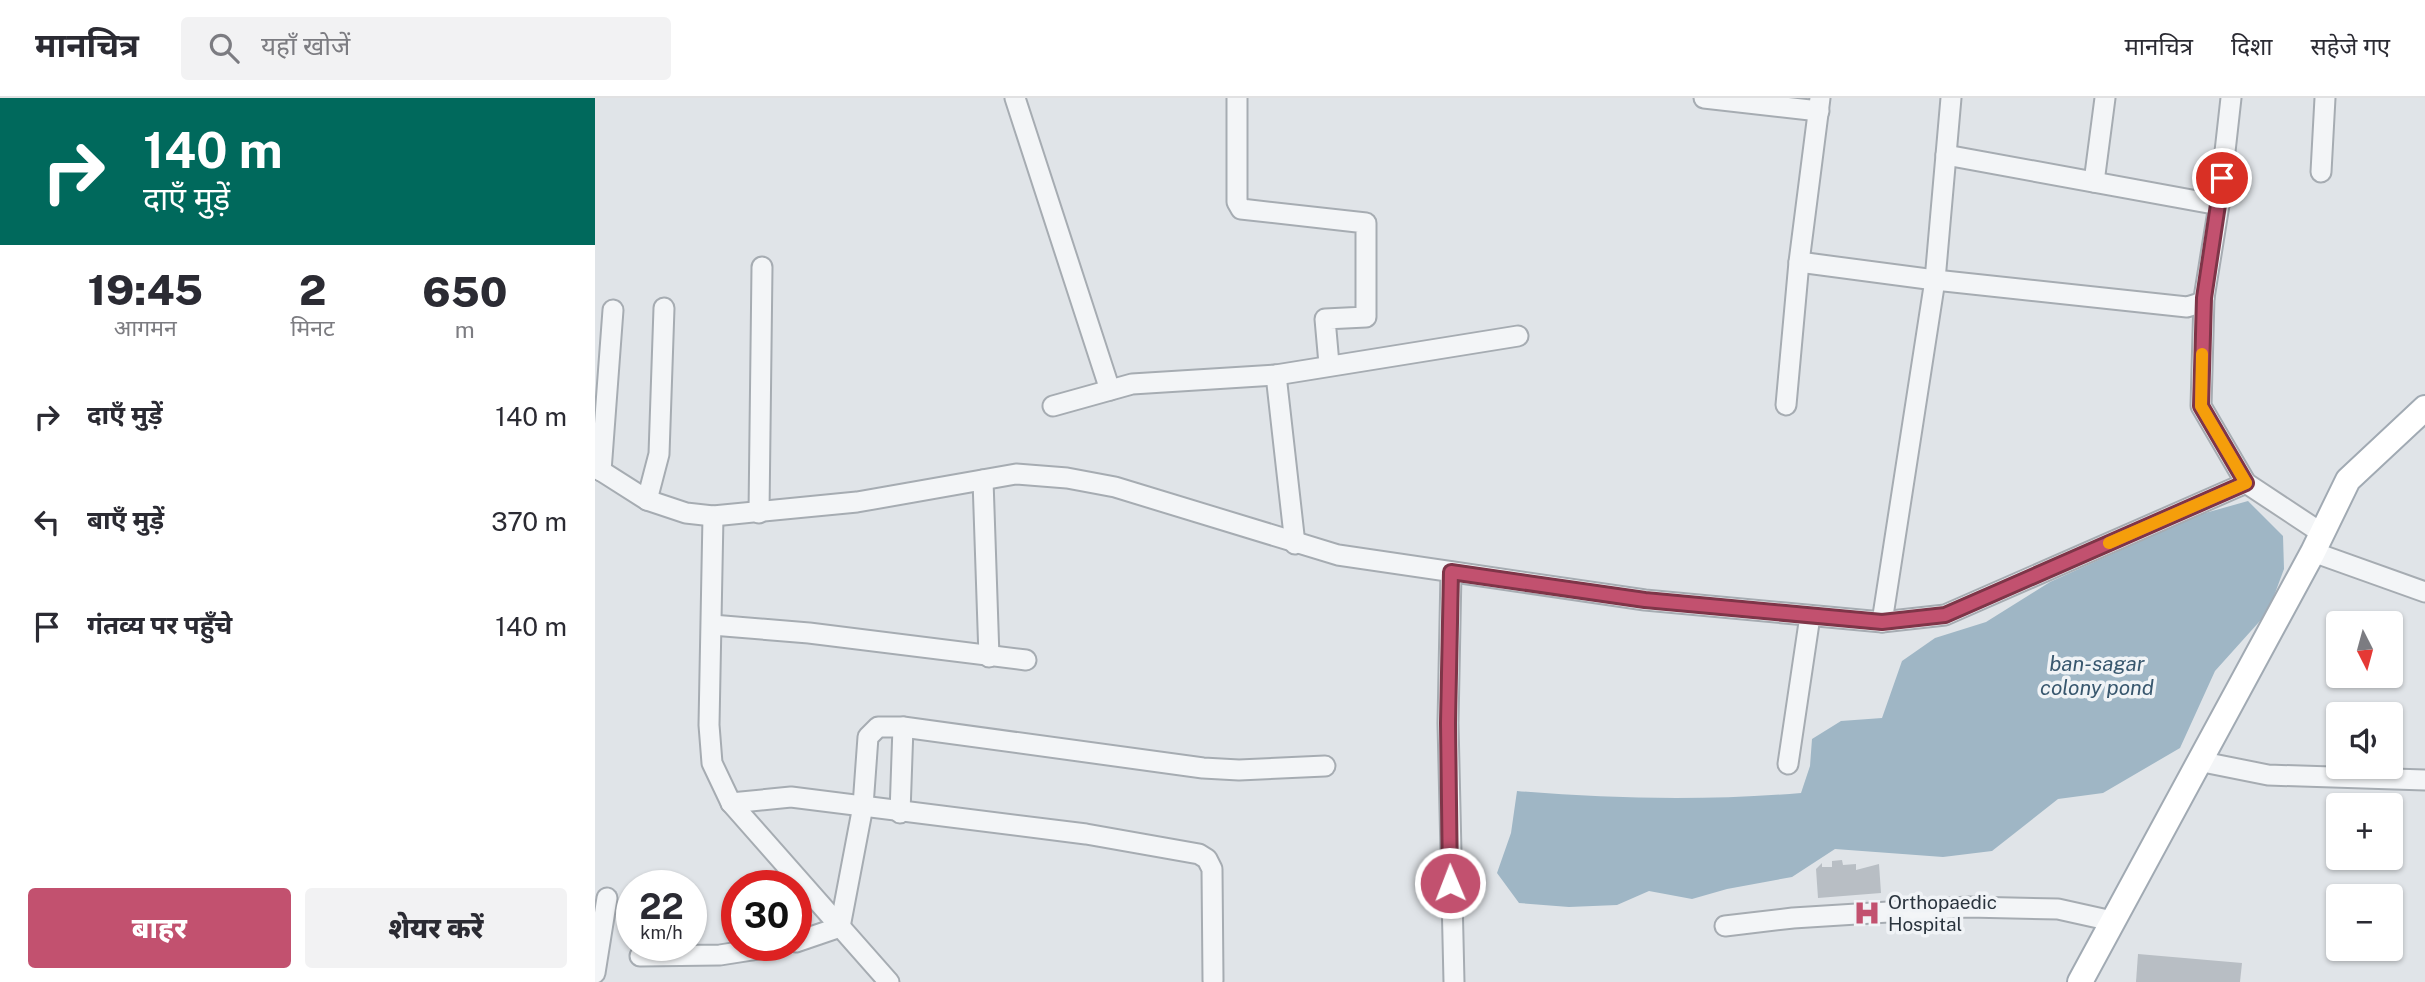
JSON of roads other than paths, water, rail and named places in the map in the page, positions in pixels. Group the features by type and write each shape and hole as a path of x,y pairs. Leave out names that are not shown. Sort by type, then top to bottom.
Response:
{"main road":[{"path":"2080,982 2348,480 2425,408"}],"street":[{"path":"1016,98 1110,390"},
{"path":"1237,98 1237,202 1241,209 1366,223 1366,317 1325,319 1329,364"},
{"path":"1704,98 1819,104 1798,261 1786,405"},
{"path":"1882,622 1935,281 1951,98"},
{"path":"2094,182 2105,98"},
{"path":"2231,98 2219,205 2204,298 2201,406 2246,483 2317,542 2425,592"},
{"path":"2321,172 2325,98"},
{"path":"1946,155 2219,205"},
{"path":"1798,261 1935,281 2187,307 2200,303 2204,298"},
{"path":"759,513 762,267"},
{"path":"647,500 659,454 664,309"},
{"path":"613,310 598,469 647,500 686,513 713,516 857,502 1016,474 1067,478 1115,487 1338,555 1645,600 1882,622 1945,615 2246,483"},
{"path":"1053,406 1132,384 1188,378 1276,375 1329,364 1518,336"},
{"path":"1276,375 1295,544"},
{"path":"983,480 989,657"},
{"path":"713,516 712,763 731,803 888,982"},
{"path":"1451,572 1448,723 1454,982"},
{"path":"1788,764 1810,616"},
{"path":"712,625 809,633 1026,660"},
{"path":"840,927 863,806 868,737 878,727 903,727 1203,768 1239,770 1325,766"},
{"path":"900,813 903,727"},
{"path":"2198,761 2268,775 2425,780"},
{"path":"731,803 791,797 900,813 1086,834 1199,854 1207,859 1212,869 1213,980"},
{"path":"595,973 607,898"},
{"path":"1725,926 1793,918 1968,907 2058,909 2112,921"},
{"path":"812,937 840,927"}],"water":[{"name":"ban-sagar colony pond","path":"2248,501 2283,536 2284,569 2268,612 2215,671 2180,748 2103,793 2058,799 1992,851 1943,857 1835,849 1792,877 1727,889 1692,899 1649,891 1617,905 1569,907 1519,903 1497,873 1511,833 1517,791 1659,798 1801,793 1810,766 1812,739 1841,721 1882,718 1902,661 1935,638 1986,622 2050,582 2198,515"}],"place":[{"name":"Orthopaedic Hospital","path":"1867,913"}]}
